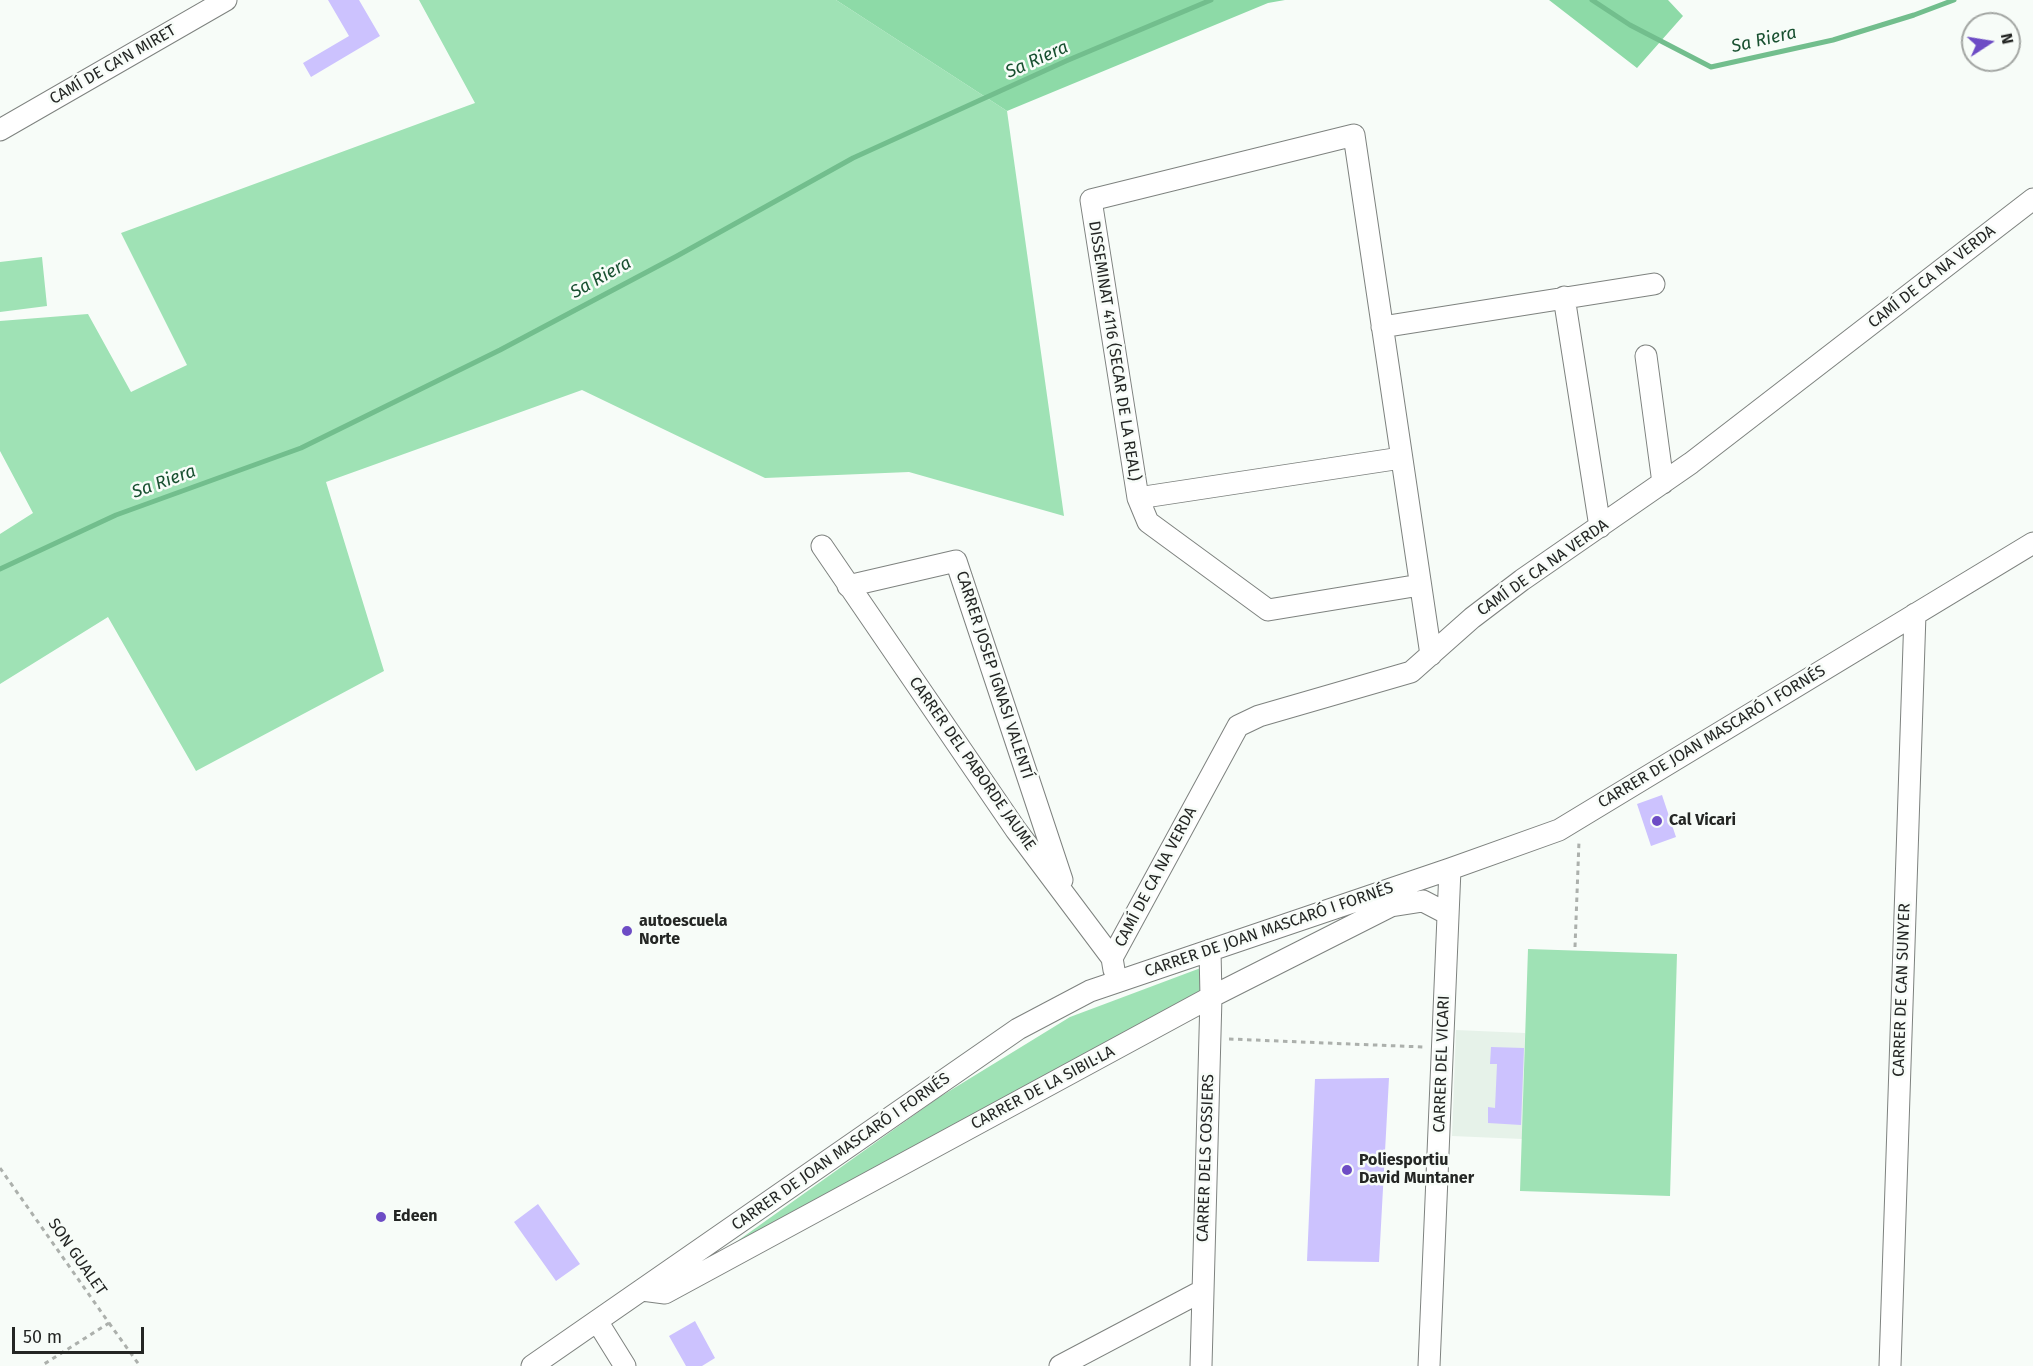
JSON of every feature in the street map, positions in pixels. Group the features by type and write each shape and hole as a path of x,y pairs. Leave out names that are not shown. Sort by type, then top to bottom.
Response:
{"street":[{"name":"CAMÍ DE CA'N MIRET","path":"0,130 226,0"},
{"name":"DISSEMINAT 4116 (SECAR DE LA REAL)","path":"1420,585 1268,610 1148,522 1138,498 1091,200 1354,135 1431,655"},
{"name":"CAMÍ DE CA NA VERDA","path":"1112,958 1238,726 1259,716 1411,672 1472,618 1522,580 1663,483 1845,346 1916,288 2033,199"},
{"path":"1382,327 1654,284"},
{"path":"1564,297 1600,527"},
{"path":"1646,356 1663,483"},
{"name":"DISSEMINAT 4116 (SECAR DE LA REAL)","path":"1138,498 1401,458"},
{"name":"CARRER DE JOAN MASCARÓ I FORNÉS","path":"532,1366 1018,1029 1090,991 1559,830 2033,544"},
{"name":"CARRER DEL PABORDE JAUME","path":"822,546 1016,830 1112,958 1115,982"},
{"name":"CARRER JOSEP IGNASI VALENTÍ","path":"848,586 956,561 1066,895"},
{"name":"CARRER DE CAN SUNYER","path":"1890,1366 1915,614"},
{"name":"CARRER DEL VICARI","path":"1429,1366 1450,869"},
{"name":"CARRER DE LA SIBIL·LA","path":"642,1290 665,1293 1211,998 1391,906 1423,901 1448,914"},
{"name":"CARRER DELS COSSIERS","path":"1201,1366 1211,998 1210,950"},
{"path":"1060,1366 1202,1291"},
{"path":"597,1321 626,1366"}],"path":[{"path":"1575,947 1580,818"},
{"path":"1210,1038 1443,1047"},
{"name":"SON GUALET","path":"0,1168 140,1366"},
{"path":"41,1366 109,1323"}],"shaded area":[{"path":"1456,1030 1525,1033 1522,1139 1452,1136"}],"green space":[{"path":"419,0 836,0 1007,111 1064,516 909,472 765,478 582,390 326,482 384,671 196,771 108,617 0,684 0,534 33,513 0,451 0,321 88,314 131,392 187,365 121,233 475,103"},
{"path":"836,0 1285,0 1268,3 1007,111"},
{"path":"1549,0 1668,0 1683,16 1637,68"},
{"path":"42,257 47,306 0,312 0,262"},
{"path":"1528,949 1677,954 1670,1196 1520,1191"},
{"path":"1206,966 1205,996 708,1262 938,1098 1070,1017"}],"building":[{"path":"328,0 359,0 380,36 311,77 303,63 349,36"},
{"name":"Cal Vicari","path":"1662,795 1676,837 1651,846 1637,804"},
{"path":"1491,1047 1524,1048 1521,1125 1488,1123 1488,1107 1495,1108 1497,1064 1490,1064"},
{"name":"Poliesportiu David Muntaner","path":"1389,1078 1379,1262 1307,1261 1315,1079"},
{"path":"538,1204 580,1264 556,1281 514,1222"},
{"path":"695,1321 715,1358 702,1366 686,1366 669,1336"}],"waterway":[{"name":"Sa Riera","path":"0,569 116,515 301,448 500,350 677,256 853,158 1066,61 1211,0"},
{"name":"Sa Riera","path":"1592,0 1630,25 1711,67 1833,40 1954,0"}],"place":[{"name":"Cal Vicari","path":"1657,821"},
{"name":"autoescuela Norte","path":"627,931"},
{"name":"Poliesportiu David Muntaner","path":"1347,1170"},
{"name":"Edeen","path":"381,1217"}]}
